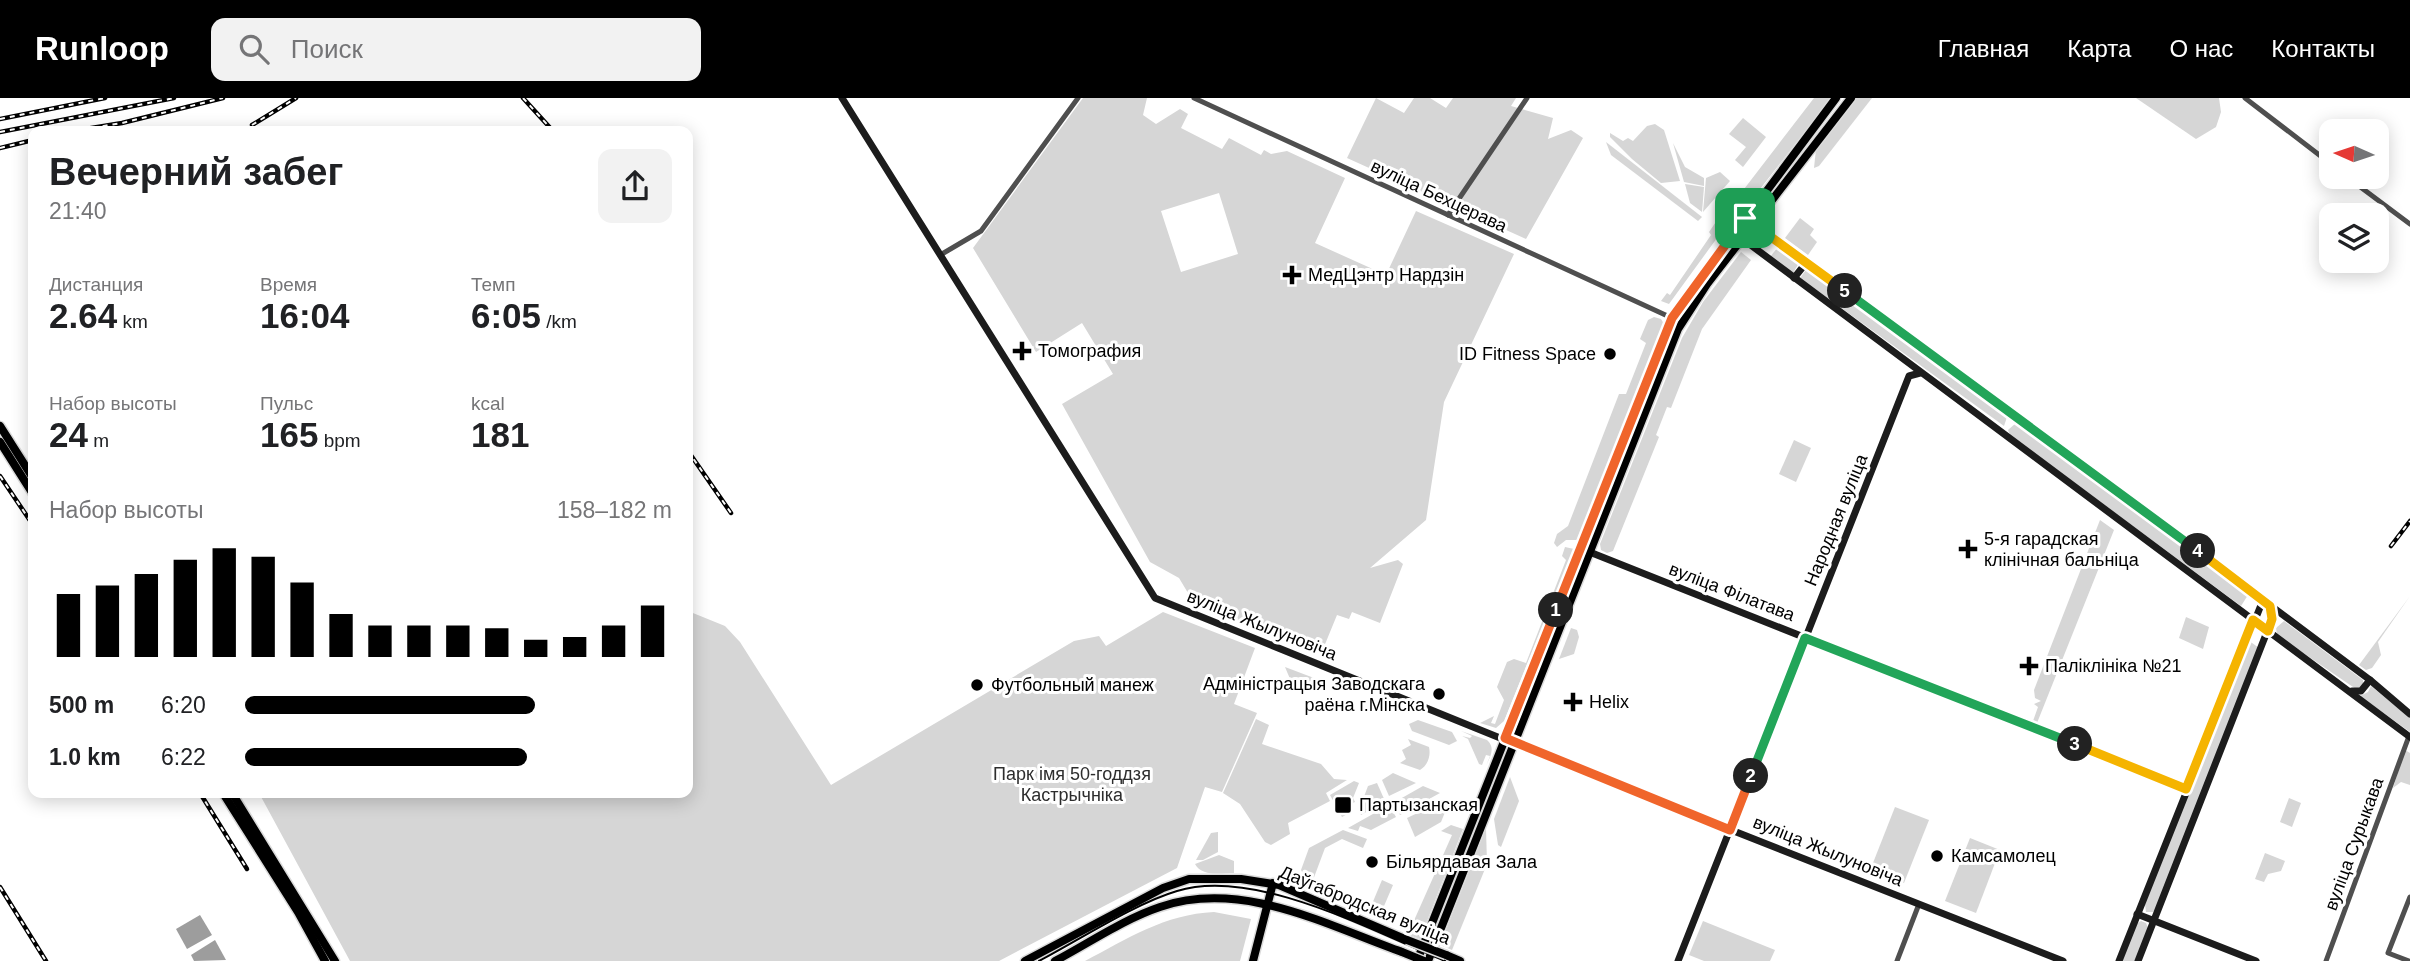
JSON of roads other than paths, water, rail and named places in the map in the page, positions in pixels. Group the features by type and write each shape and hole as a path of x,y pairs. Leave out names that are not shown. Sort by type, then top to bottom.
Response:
{"main road":[{"name":"вуліца Жылуновіча","path":"842,98 1155,598 2063,961"},
{"path":"1417,961 1672,318 1836,98"},
{"path":"1426,961 1678,330 1707,284 1851,98"},
{"path":"1745,218 2263,600 2370,680 2410,714"},
{"path":"1733,233 2410,736"},
{"path":"1794,278 1806,262"},
{"path":"1672,318 1678,330"},
{"name":"Народная вуліца","path":"1678,961 1909,376 1920,373"},
{"path":"0,426 28,470"},
{"path":"0,442 28,486"},
{"name":"вуліца Філатава","path":"1580,548 2186,789"},
{"path":"2119,961 2263,600"},
{"path":"2138,961 2268,631 2272,619 2270,606"},
{"path":"2349,691 2361,691 2370,680"},
{"path":"226,798 298,912 325,961"},
{"path":"235,798 335,961"},
{"name":"Даўгабродская вуліца","path":"1026,961 1179,882 1218,878 1273,883 1460,961"},
{"path":"1253,961 1273,883"},
{"name":"Даўгабродская вуліца","path":"1055,961 1147,912 1171,904 1217,897 1268,905 1426,961"},
{"path":"2137,914 2256,961"},
{"path":"1397,936 1400,952"}],"street":[{"path":"942,254 981,231 1078,98"},
{"name":"вуліца Бехцерава","path":"1194,98 1672,318"},
{"path":"1448,215 1527,98"},
{"path":"2245,98 2319,155"},
{"path":"2363,189 2410,224"},
{"name":"вуліца Сурыкава","path":"2326,961 2410,736"},
{"path":"2409,961 2388,953 2410,897"},
{"path":"1897,961 1919,904"}],"tram line":[{"path":"1039,961 1144,904 1177,891 1208,886 1242,888 1313,906 1445,961"}],"railway":[{"path":"0,119 105,98"},
{"path":"31,126 174,98"},
{"path":"104,126 223,98"},
{"path":"252,125 296,98"},
{"path":"523,98 548,126"},
{"path":"0,132 28,127"},
{"path":"0,148 28,141"},
{"path":"693,458 731,513"},
{"path":"0,476 28,518"},
{"path":"2391,546 2410,521"},
{"path":"203,798 247,869"},
{"path":"0,887 46,961"}],"place":[{"name":"МедЦэнтр Нардзін","path":"1292,275"},
{"name":"Томография","path":"1022,351"},
{"name":"ID Fitness Space","path":"1610,354"},
{"name":"5-я гарадская клінічная бальніца","path":"1968,549"},
{"name":"Паліклініка №21","path":"2029,666"},
{"name":"Футбольный манеж","path":"977,685"},
{"name":"Адміністрацыя Заводскага раёна г.Мінска","path":"1439,694"},
{"name":"Helix","path":"1573,702"},
{"name":"Партызанская","path":"1343,805"},
{"name":"Камсамолец","path":"1937,856"},
{"name":"Більярдавая Зала","path":"1372,862"}],"park label":[{"name":"Парк імя 50-годдзя Кастрычніка","path":"1072,784"}]}
